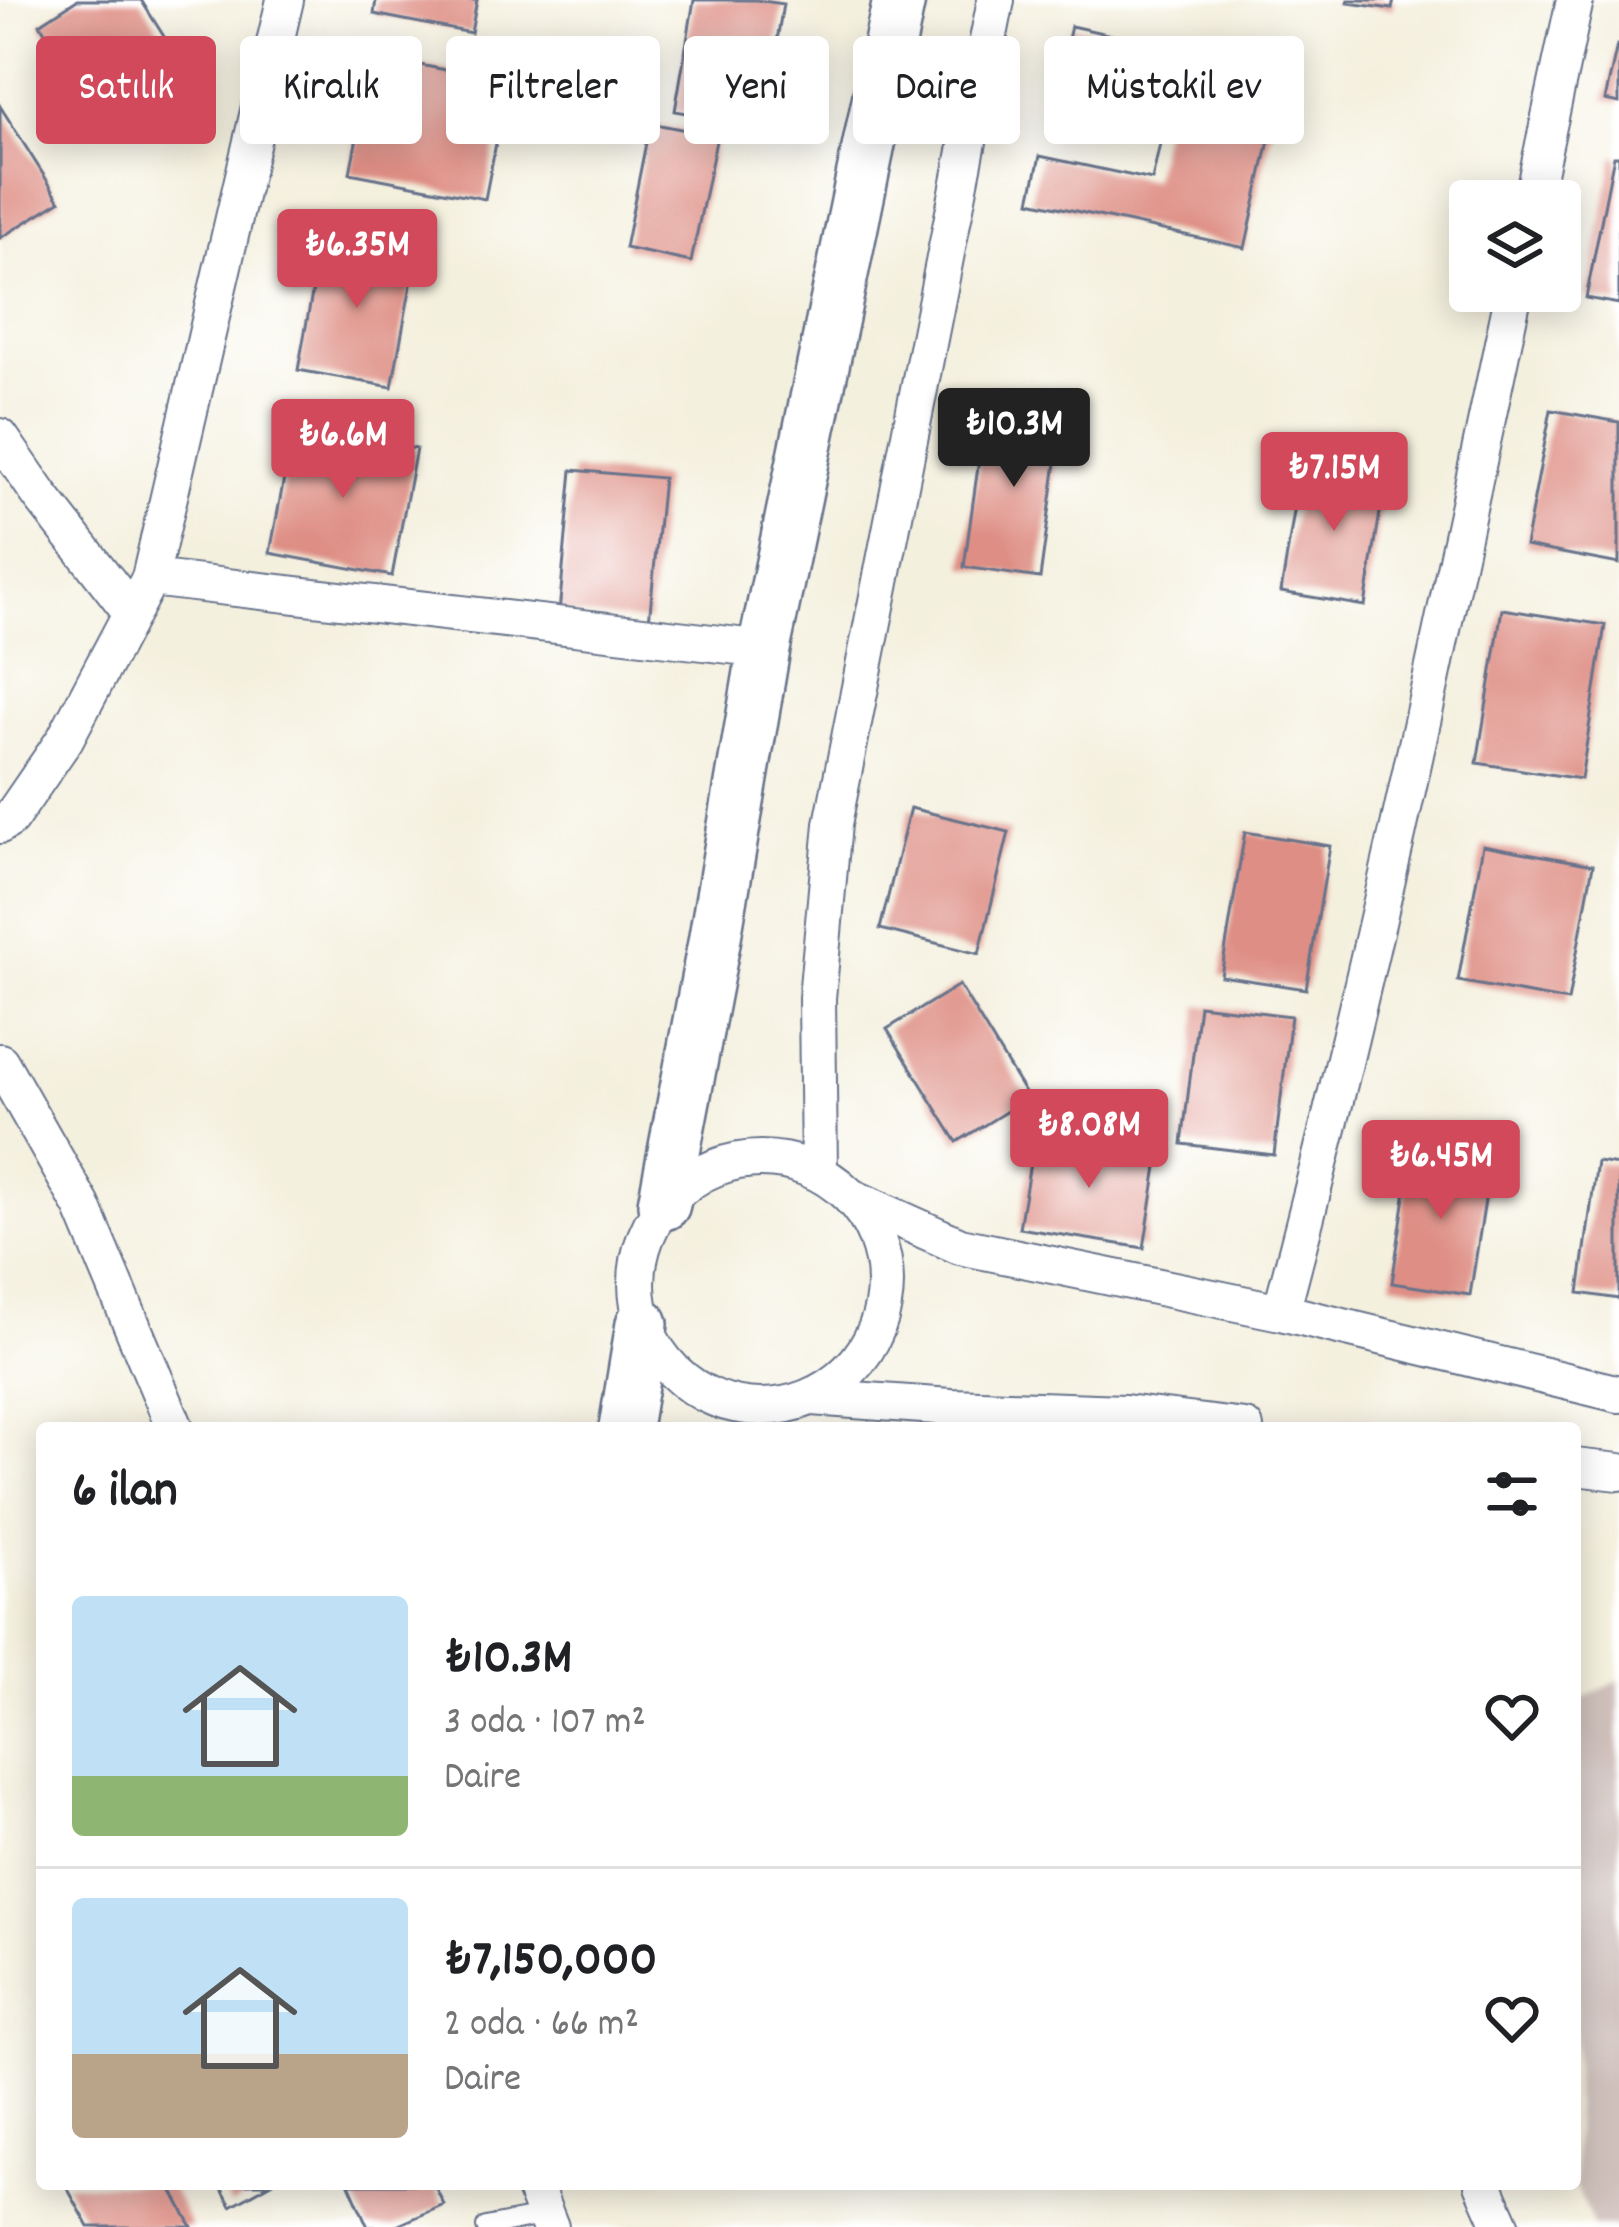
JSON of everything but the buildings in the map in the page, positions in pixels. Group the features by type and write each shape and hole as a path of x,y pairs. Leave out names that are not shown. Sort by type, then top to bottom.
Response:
{"main road":[{"path":"664,1204 764,649 899,0"},
{"path":"627,1422 642,1324"}],"street":[{"path":"0,825 10,819 65,739 150,578 284,0"},
{"path":"819,1172 817,998 832,824 996,0"},
{"path":"1536,180 1575,0"},
{"path":"1281,1312 1415,759 1510,312"},
{"path":"0,437 132,613"},
{"path":"150,578 764,649"},
{"path":"0,1062 82,1206 172,1422"},
{"path":"853,1198 874,1230 885,1268 884,1308 869,1344 844,1375 812,1397 765,1418 694,1389 663,1361 642,1324 635,1282 643,1240 664,1204 696,1176 736,1161 778,1159 819,1172 853,1198 959,1246 1281,1312 1619,1394"},
{"path":"812,1397 1124,1413 1197,1422"},
{"path":"1581,1468 1619,1472"},
{"path":"1486,2190 1502,2227"}],"lane":[{"path":"487,2227 543,2209"}],"shaded area":[{"path":"1619,1681 1619,2227 1593,2227 1578,2190 1581,1699"}]}
